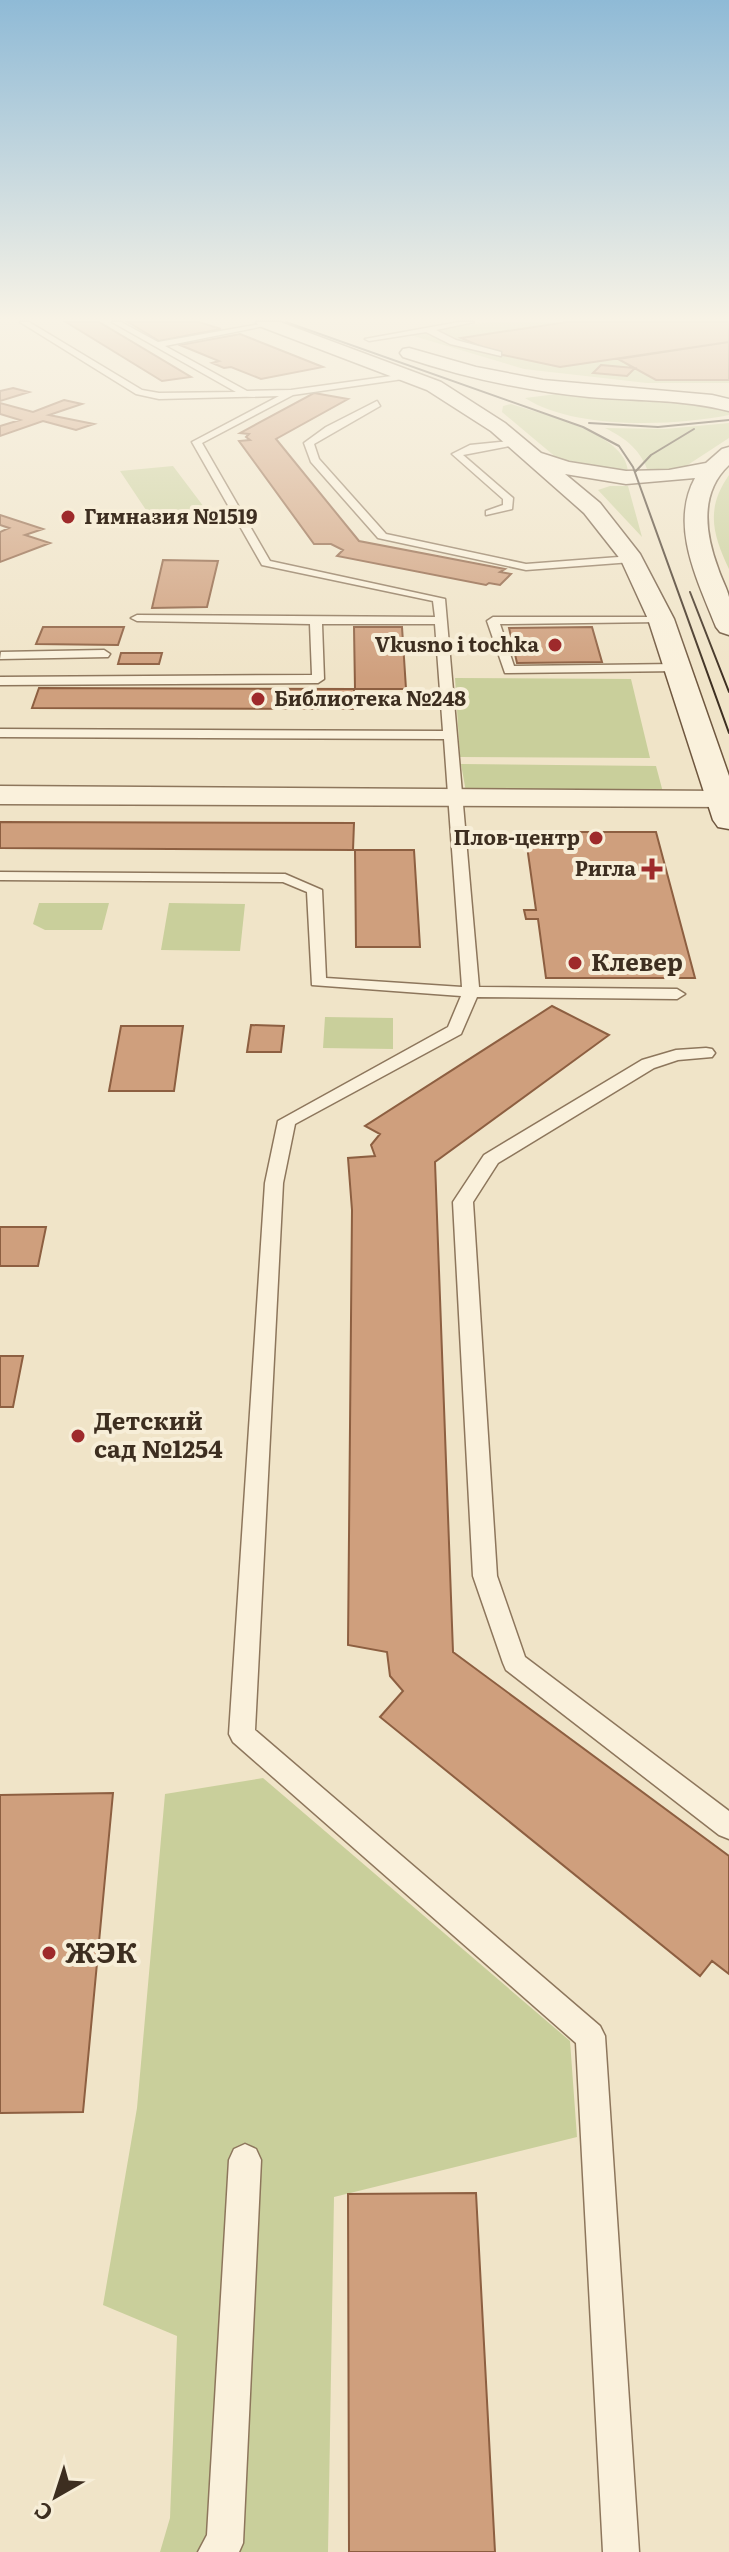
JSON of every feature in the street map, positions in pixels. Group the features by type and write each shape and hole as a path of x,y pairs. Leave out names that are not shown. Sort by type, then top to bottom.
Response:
{"main road":[{"path":"517,442 592,508 632,559 661,619 726,810"},
{"path":"535,456 579,471 636,478 670,478 720,460"},
{"path":"720,460 693,518 704,565 729,627"}],"street":[{"path":"0,795 453,798 726,810"}],"lane":[{"path":"199,441 266,563 439,599 471,992 455,1030 287,1121 274,1183 242,1734 590,2036 621,2552"},
{"path":"312,441 309,443 314,460 382,536 526,567 632,559"},
{"path":"490,513 508,507 508,498 457,454 470,448 517,442"},
{"path":"137,618 440,620"},
{"path":"661,619 493,621 509,670 677,668"},
{"path":"0,681 318,679 316,621"},
{"path":"0,657 104,654"},
{"path":"0,733 449,735"},
{"path":"0,876 285,878 314,890 318,982 471,992 677,994"},
{"path":"706,1053 676,1055 648,1064 491,1159 463,1202 485,1576 515,1663 729,1827"},
{"path":"216,2552 225,2543 245,2160"}],"green space":[{"path":"537,441 606,441 624,458 628,472 558,459"},
{"path":"626,441 724,441 683,468 649,474"},
{"path":"173,466 213,519 156,525 120,471"},
{"path":"729,475 729,569 719,545 714,511 721,487"},
{"path":"628,486 642,537 598,490"},
{"path":"455,678 631,679 650,758 460,757"},
{"path":"461,764 656,766 664,796 466,792"},
{"path":"39,903 109,903 102,930 45,930 33,924"},
{"path":"169,903 245,904 240,951 161,950"},
{"path":"325,1017 393,1018 393,1049 323,1048"},
{"path":"263,1778 570,2041 577,2137 334,2197 328,2552 160,2552 170,2518 177,2336 103,2305 137,2108 165,1794"}],"building":[{"path":"239,441 278,441 359,541 505,569 500,572 511,574 500,585 486,585 337,556 343,550 331,544 314,544"},
{"path":"0,515 43,529 25,535 50,543 0,562 0,532 9,528 0,525"},
{"path":"163,560 218,561 207,607 152,608"},
{"path":"43,627 124,627 118,645 36,644"},
{"path":"354,627 402,627 406,689 355,689"},
{"name":"Vkusno i tochka","path":"592,627 602,662 517,663 509,628"},
{"path":"121,653 162,653 159,664 118,664"},
{"path":"39,688 354,689 353,709 32,708"},
{"path":"0,822 354,823 353,850 0,848"},
{"path":"525,832 656,832 695,978 546,978 538,919 526,919 524,910 536,910"},
{"path":"355,850 414,850 420,947 356,947"},
{"path":"552,1006 609,1035 435,1162 453,1652 729,1856 729,1974 712,1961 700,1976 380,1717 403,1691 390,1676 387,1652 348,1645 352,1210 348,1158 375,1156 371,1145 380,1134 365,1126"},
{"path":"251,1025 284,1026 281,1052 247,1052"},
{"path":"121,1026 183,1026 174,1091 109,1091"},
{"path":"0,1227 46,1227 38,1266 0,1266"},
{"path":"0,1356 23,1356 13,1407 0,1407"},
{"name":"ЖЭК","path":"113,1793 83,2112 0,2113 0,1795"},
{"path":"476,2193 495,2552 349,2552 348,2194"}],"tram line":[{"path":"610,441 619,446 633,467 729,733"},
{"path":"635,472 651,455 674,441"},
{"path":"690,592 729,692"}],"place":[{"name":"Гимназия №1519","path":"68,517"},
{"name":"Vkusno i tochka","path":"555,645"},
{"name":"Библиотека №248","path":"258,699"},
{"name":"Плов-центр","path":"596,838"},
{"name":"Ригла","path":"652,869"},
{"name":"Клевер","path":"575,963"},
{"name":"Детский сад №1254","path":"78,1436"},
{"name":"ЖЭК","path":"49,1953"}]}
